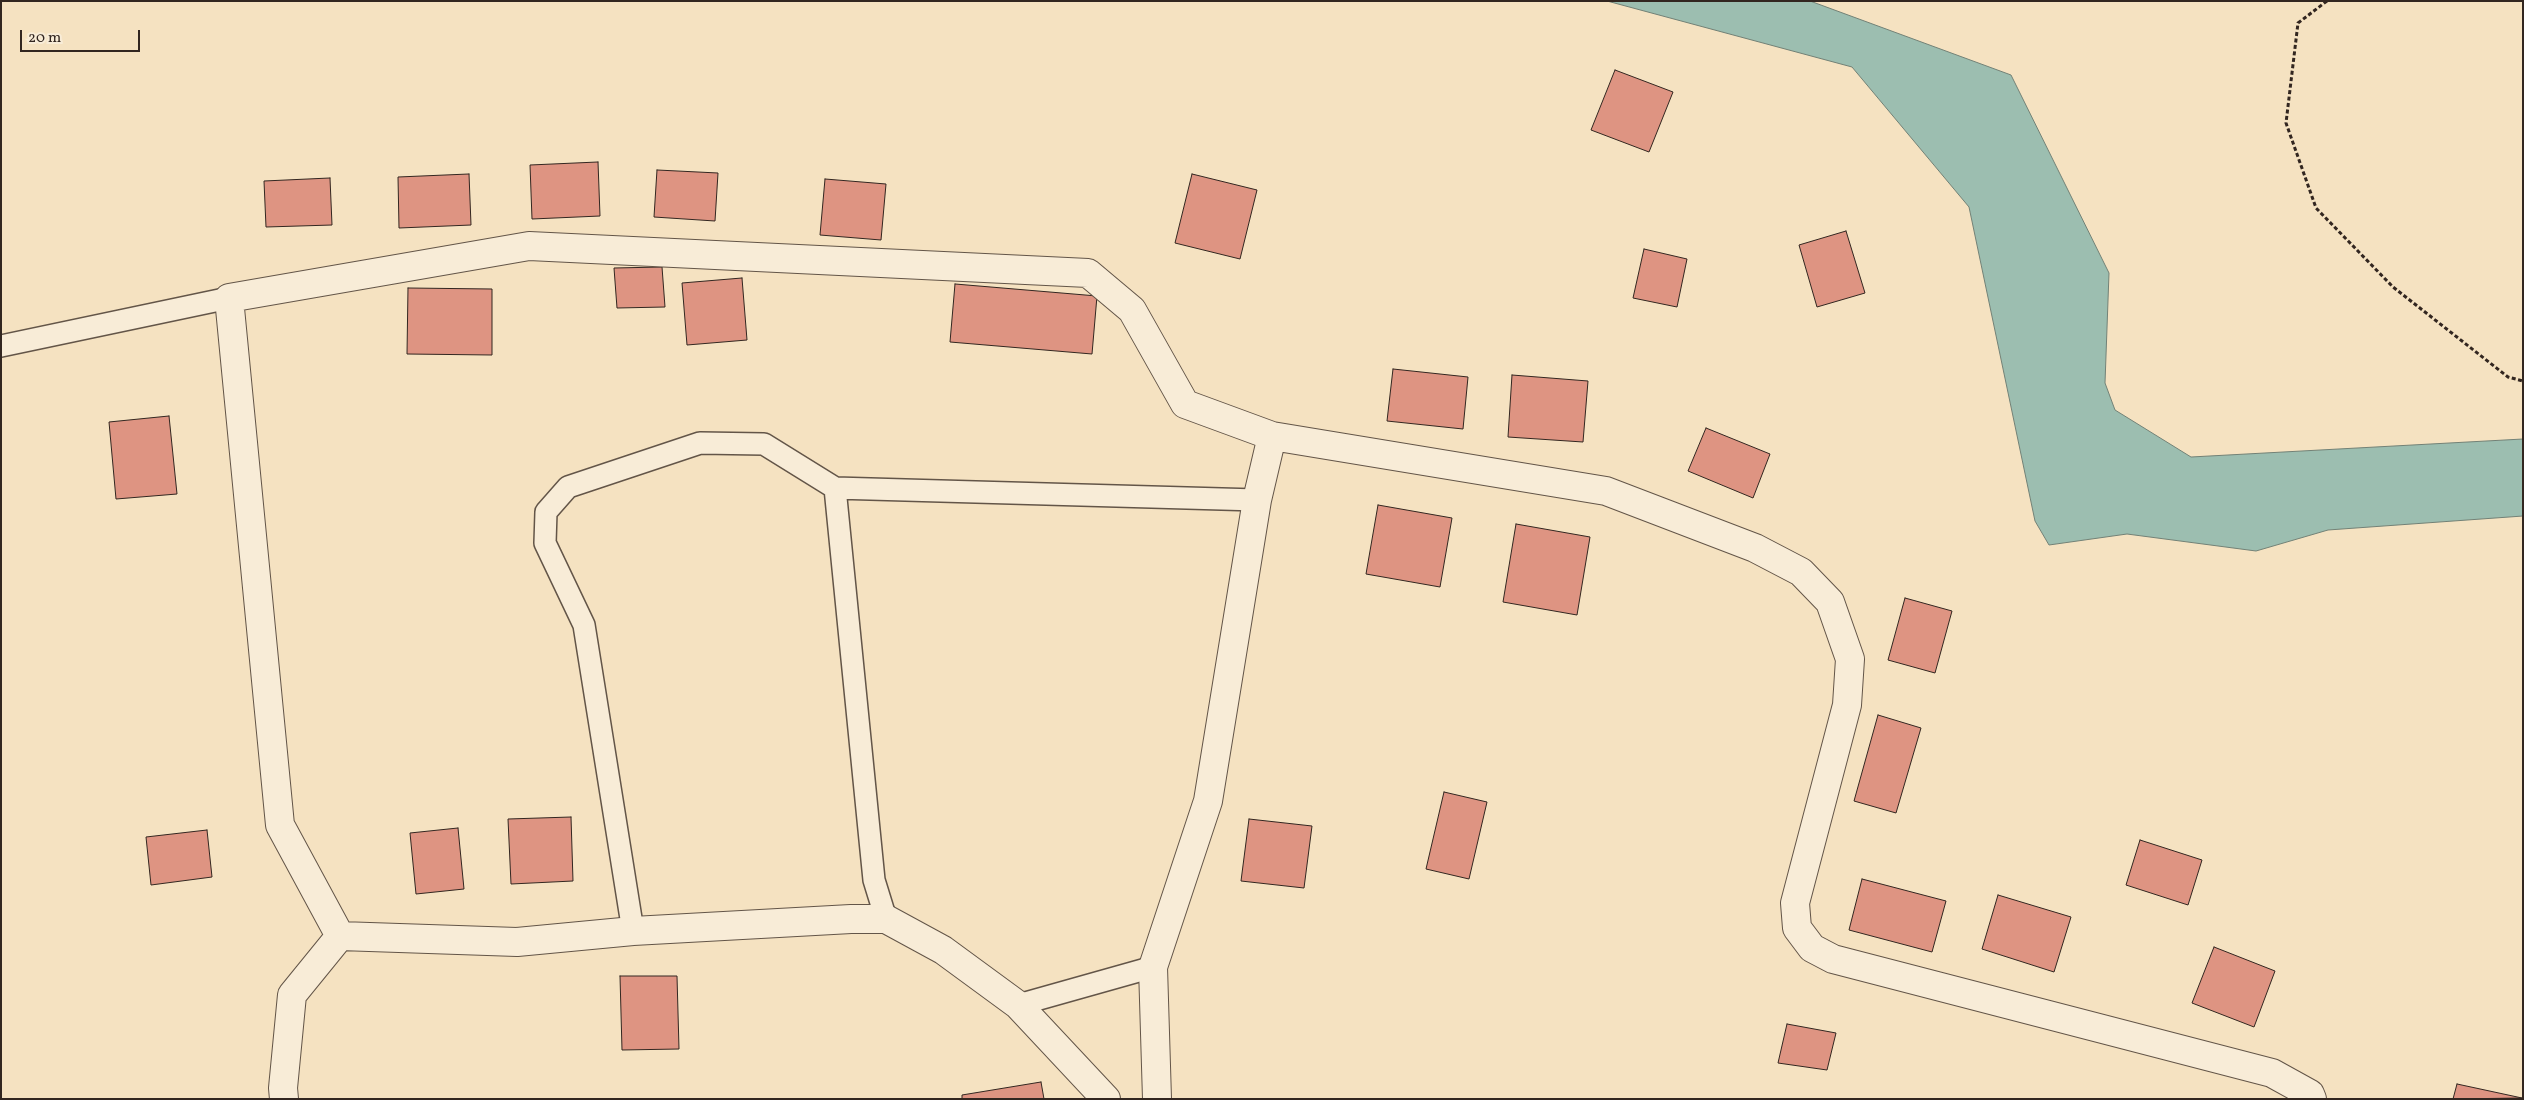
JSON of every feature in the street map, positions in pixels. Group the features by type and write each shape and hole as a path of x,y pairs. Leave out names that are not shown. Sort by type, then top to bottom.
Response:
{"street":[{"path":"340,936 280,825 229,298 529,246 1088,273 1132,310 1185,404 1272,436 1606,491 1755,548 1801,572 1830,602 1850,659 1847,705 1795,903 1797,928 1812,948 1834,959 2272,1072 2310,1094 2312,1099"},
{"path":"1157,1099 1153,967 1208,801 1257,500 1272,436"},
{"path":"340,936 517,942 633,931 850,919 886,919 943,950 1018,1005 1106,1099"},
{"path":"284,1099 283,1088 292,995 340,936"}],"lane":[{"path":"1,346 229,298"},
{"path":"633,931 584,625 545,543 546,512 568,487 700,443 764,444 835,488 1257,500"},
{"path":"835,488 874,880 886,919"},
{"path":"1018,1005 1153,967"}],"path":[{"path":"2327,1 2298,23 2286,123 2316,208 2393,287 2508,377 2523,381"}],"shaded area":[{"path":"1607,1 1810,1 2011,75 2109,273 2105,383 2115,410 2191,457 2523,439 2523,516 2328,530 2256,551 2127,534 2049,545 2035,521 1969,207 1852,67"}],"building":[{"path":"1615,70 1673,92 1649,152 1591,130"},
{"path":"598,162 600,216 532,219 530,165"},
{"path":"657,170 718,173 715,221 654,217"},
{"path":"469,174 471,225 399,228 398,177"},
{"path":"1192,174 1257,190 1240,259 1175,243"},
{"path":"330,178 332,225 266,227 264,181"},
{"path":"825,179 886,184 881,240 820,235"},
{"path":"1846,231 1865,293 1817,307 1799,245"},
{"path":"1644,249 1687,259 1677,307 1633,298"},
{"path":"662,267 665,307 617,308 614,268"},
{"path":"742,278 747,340 687,345 682,283"},
{"path":"955,284 1097,296 1092,354 950,342"},
{"path":"408,288 492,289 492,355 407,354"},
{"path":"1393,369 1468,377 1463,429 1387,421"},
{"path":"1512,375 1588,381 1583,442 1508,437"},
{"path":"169,416 177,494 116,499 109,422"},
{"path":"1706,428 1770,454 1753,498 1688,471"},
{"path":"1378,505 1452,518 1440,587 1366,574"},
{"path":"1516,524 1590,537 1577,615 1503,602"},
{"path":"1905,598 1952,611 1935,673 1888,660"},
{"path":"1878,715 1921,728 1896,813 1854,801"},
{"path":"1444,792 1487,802 1469,879 1426,869"},
{"path":"571,817 573,881 511,884 508,819"},
{"path":"1249,819 1312,826 1304,888 1241,881"},
{"path":"458,828 464,889 416,894 410,833"},
{"path":"207,830 212,877 151,885 146,837"},
{"path":"2140,840 2202,860 2188,905 2126,885"},
{"path":"1862,879 1946,901 1932,952 1849,930"},
{"path":"1998,895 2071,917 2054,972 1982,949"},
{"path":"2214,947 2275,971 2254,1027 2192,1003"},
{"path":"620,976 677,976 679,1049 622,1050"},
{"path":"1787,1024 1836,1033 1827,1070 1778,1063"},
{"path":"1041,1082 1044,1099 962,1099 962,1095"},
{"path":"2457,1084 2522,1098 2453,1099"}]}
